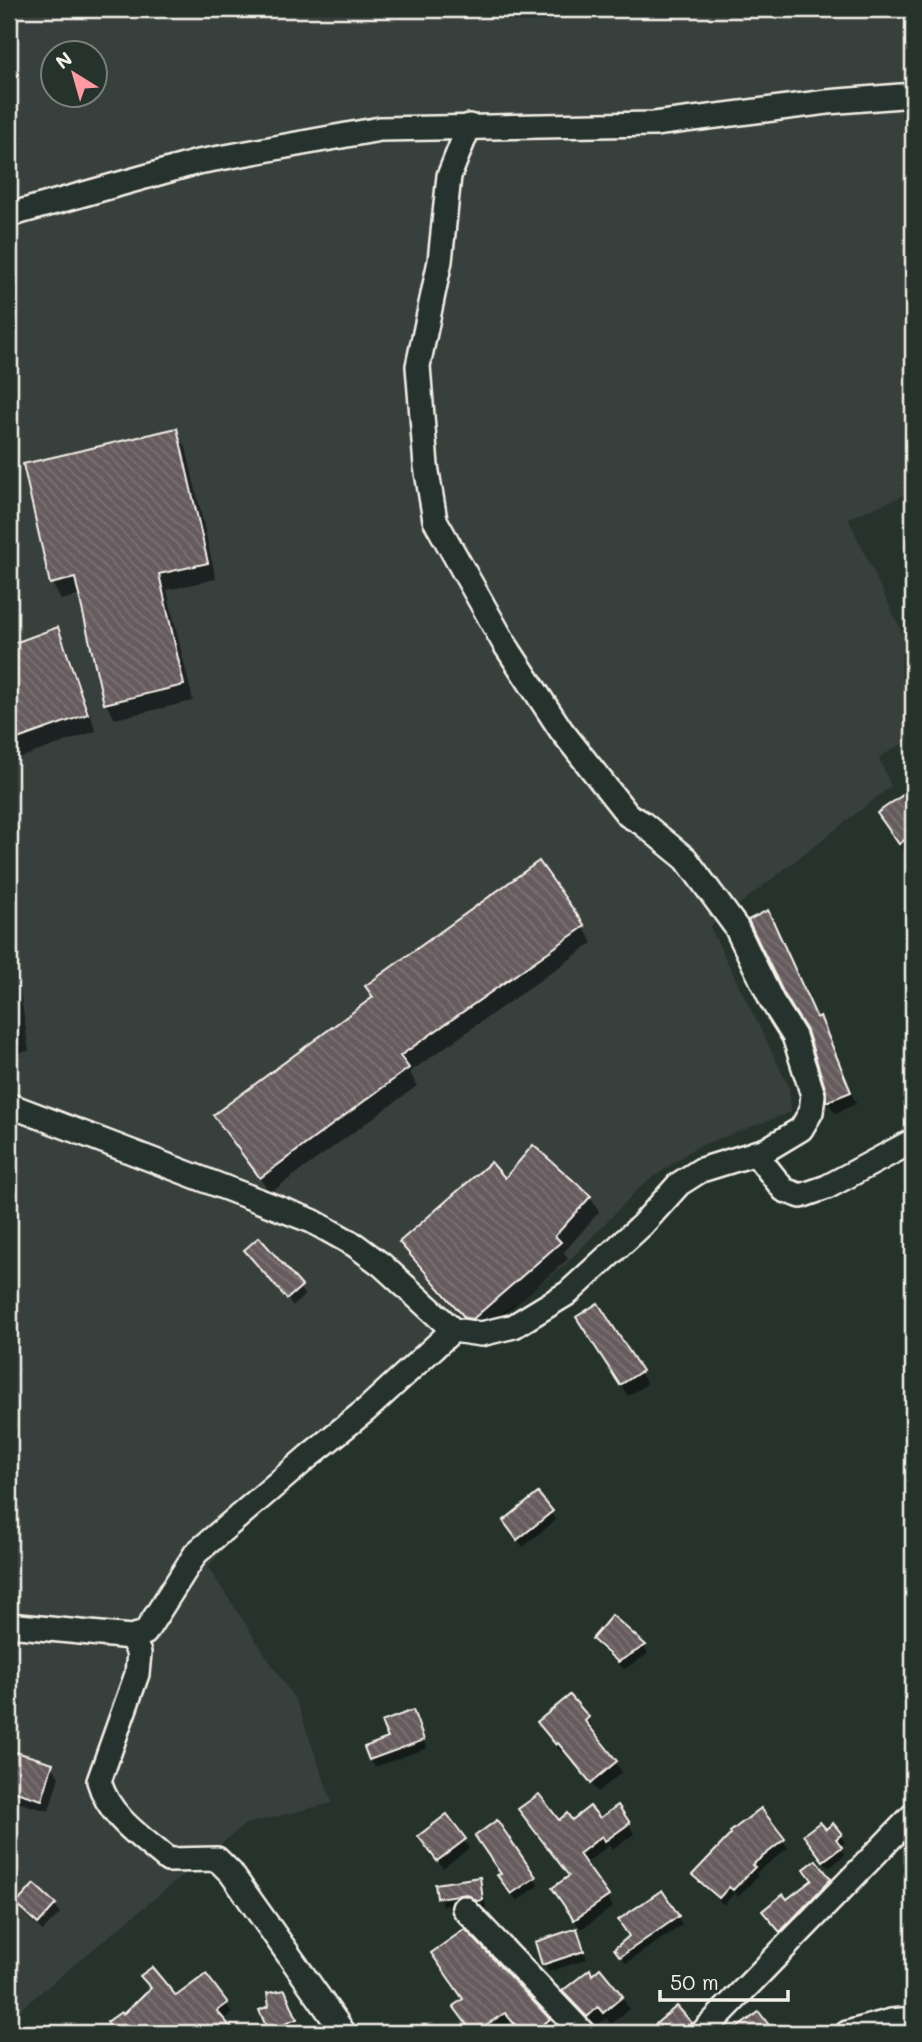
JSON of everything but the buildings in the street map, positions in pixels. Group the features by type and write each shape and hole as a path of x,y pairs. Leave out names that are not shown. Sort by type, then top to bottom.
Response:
{"street":[{"path":"9,215 198,162 380,129 654,124 827,102 913,95"},
{"path":"9,1105 312,1221 355,1245 382,1265 453,1330 481,1334 514,1326 568,1293 642,1225 679,1184 701,1170 766,1150 801,1129 811,1112 813,1095 794,1036 772,1001 736,927 686,859 628,815 561,730 504,643 435,520 426,466 418,366 440,261 449,176 468,126"},
{"path":"755,1153 784,1190 801,1196 827,1187 913,1140"},
{"path":"9,1625 131,1637 145,1633 169,1592 197,1553 366,1410 453,1330"},
{"path":"131,1637 139,1653 137,1674 99,1781 104,1799 116,1815 167,1860 217,1859 231,1873 344,2033"},
{"path":"702,2033 913,1815"},
{"path":"464,1908 583,2033"},
{"path":"847,2033 897,2024"}],"shaded area":[{"path":"9,9 913,9 913,492 848,518 913,656 913,737 879,758 891,786 710,927 789,1087 791,1112 696,1147 642,1185 564,1266 454,1349 224,1548 208,1567 297,1703 332,1803 245,1824 12,2016 9,2022"}]}
